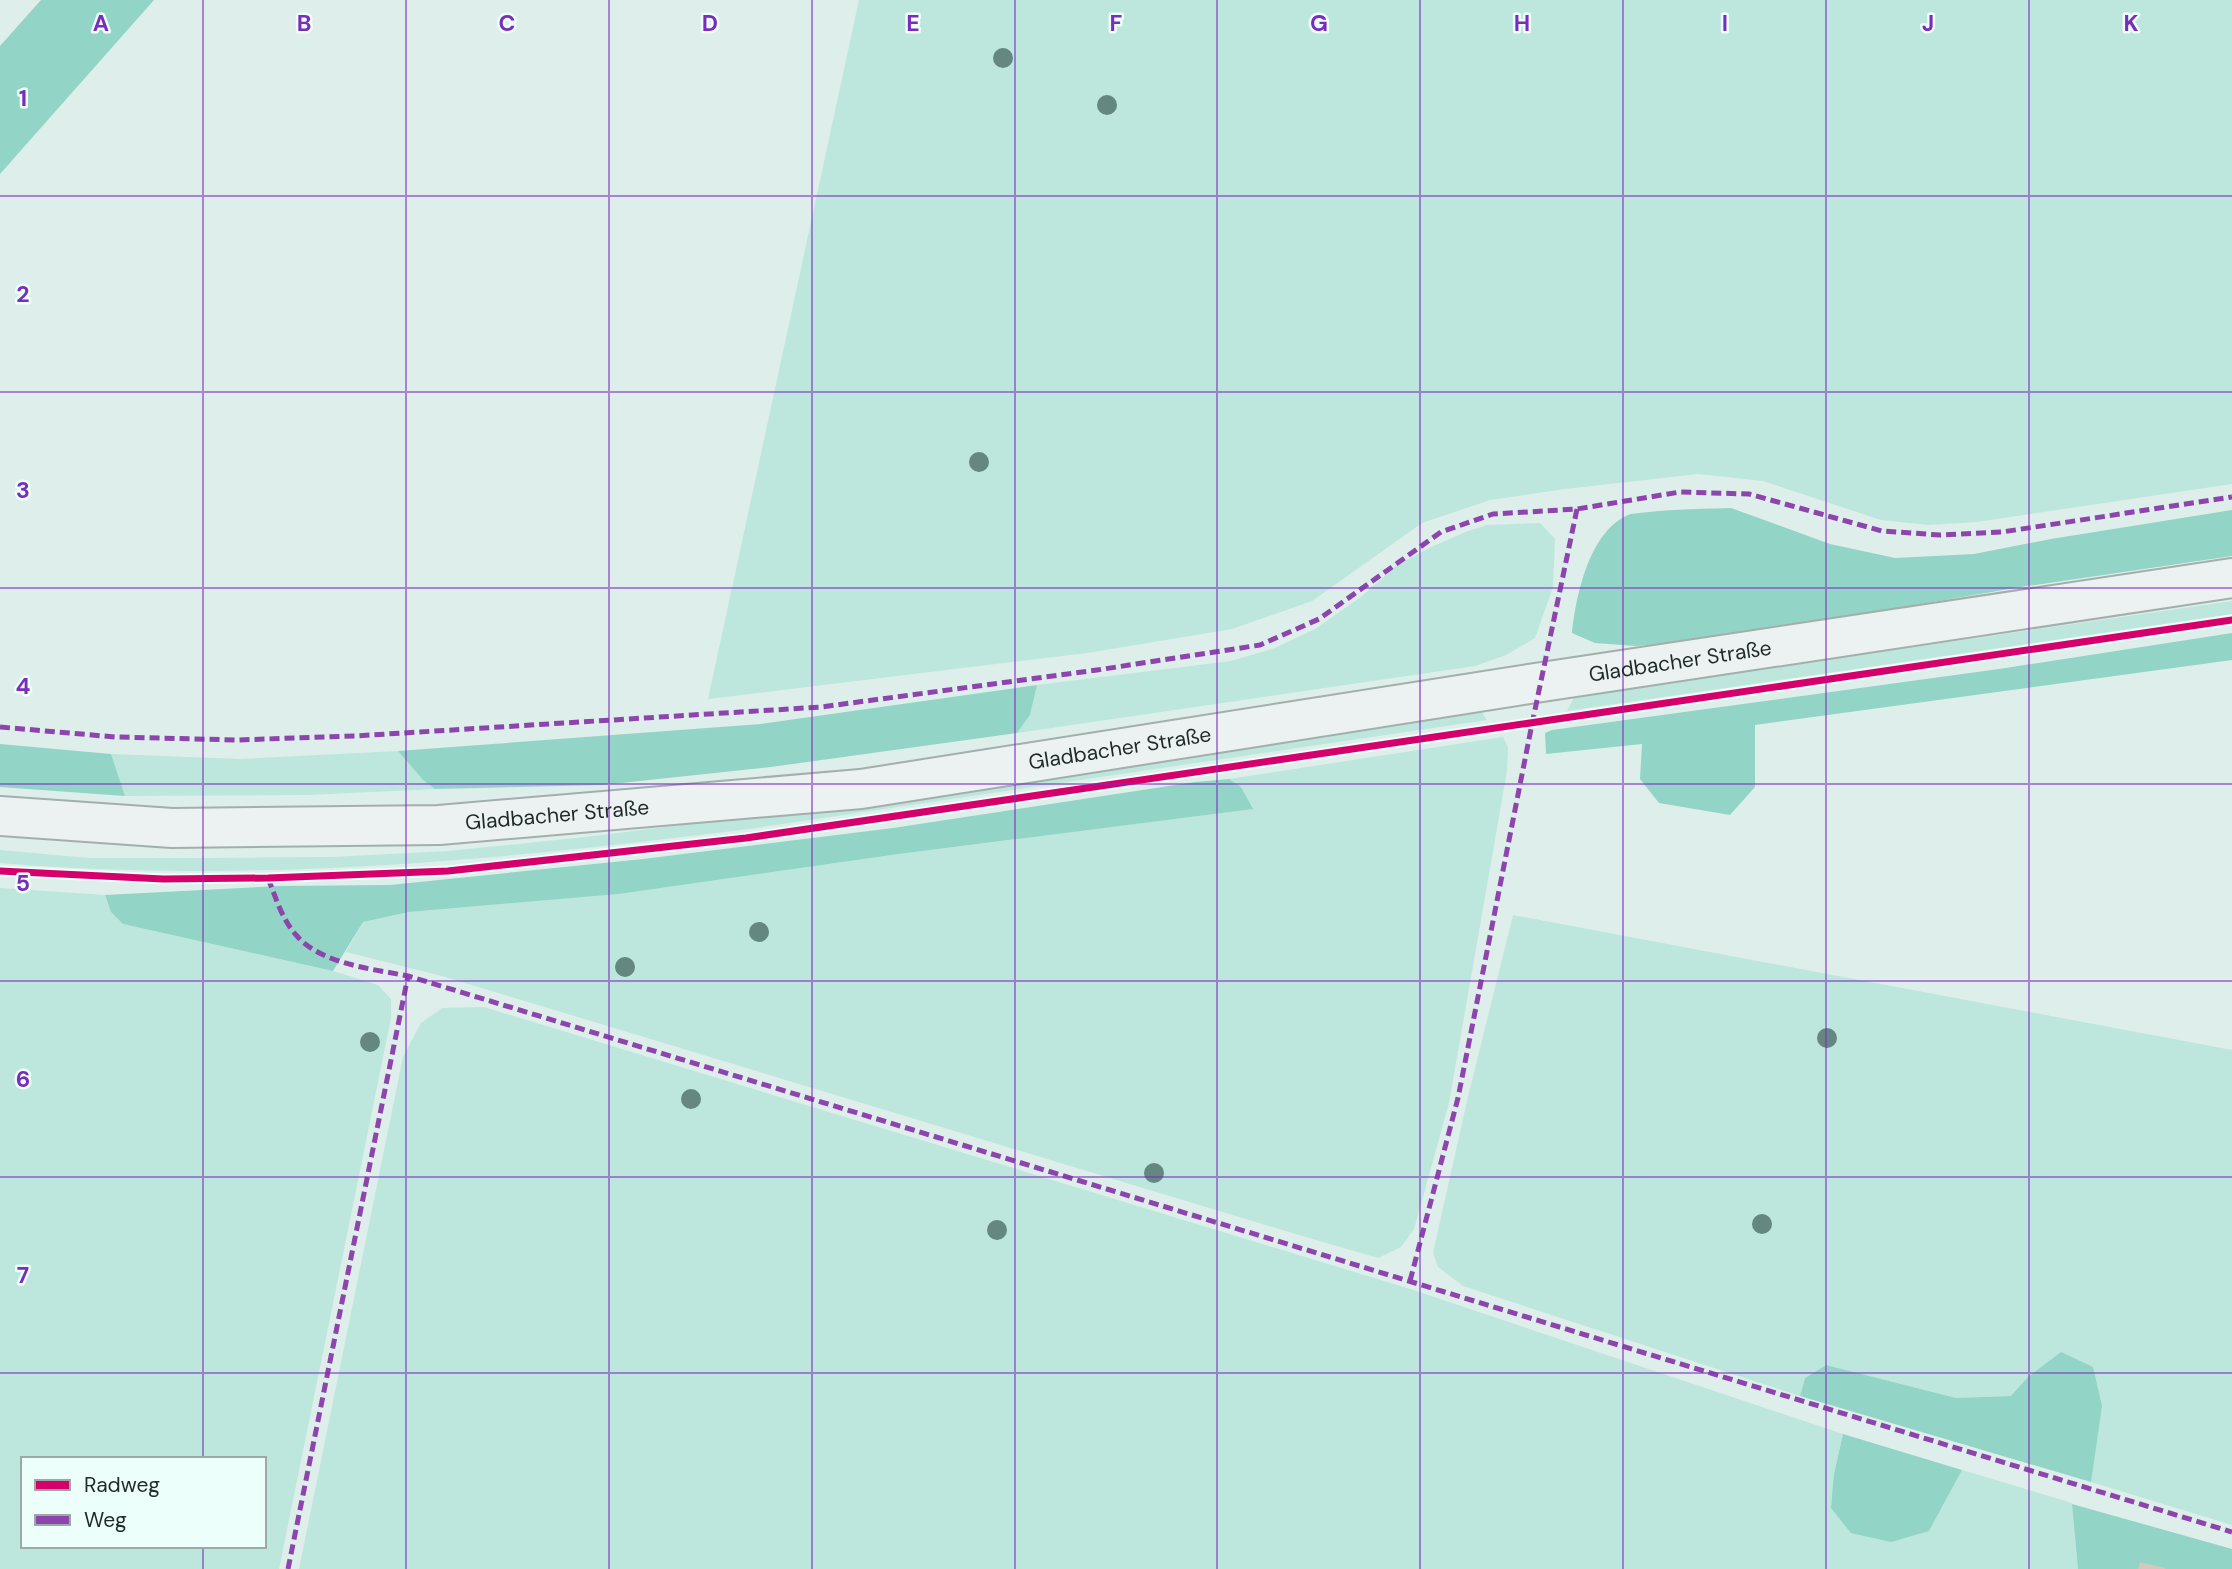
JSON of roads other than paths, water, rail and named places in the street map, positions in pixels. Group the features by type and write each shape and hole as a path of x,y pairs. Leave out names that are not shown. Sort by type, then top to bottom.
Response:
{"main road":[{"name":"Gladbacher Straße","path":"0,816 173,828 439,825 861,789 1542,681 2232,578"}]}
